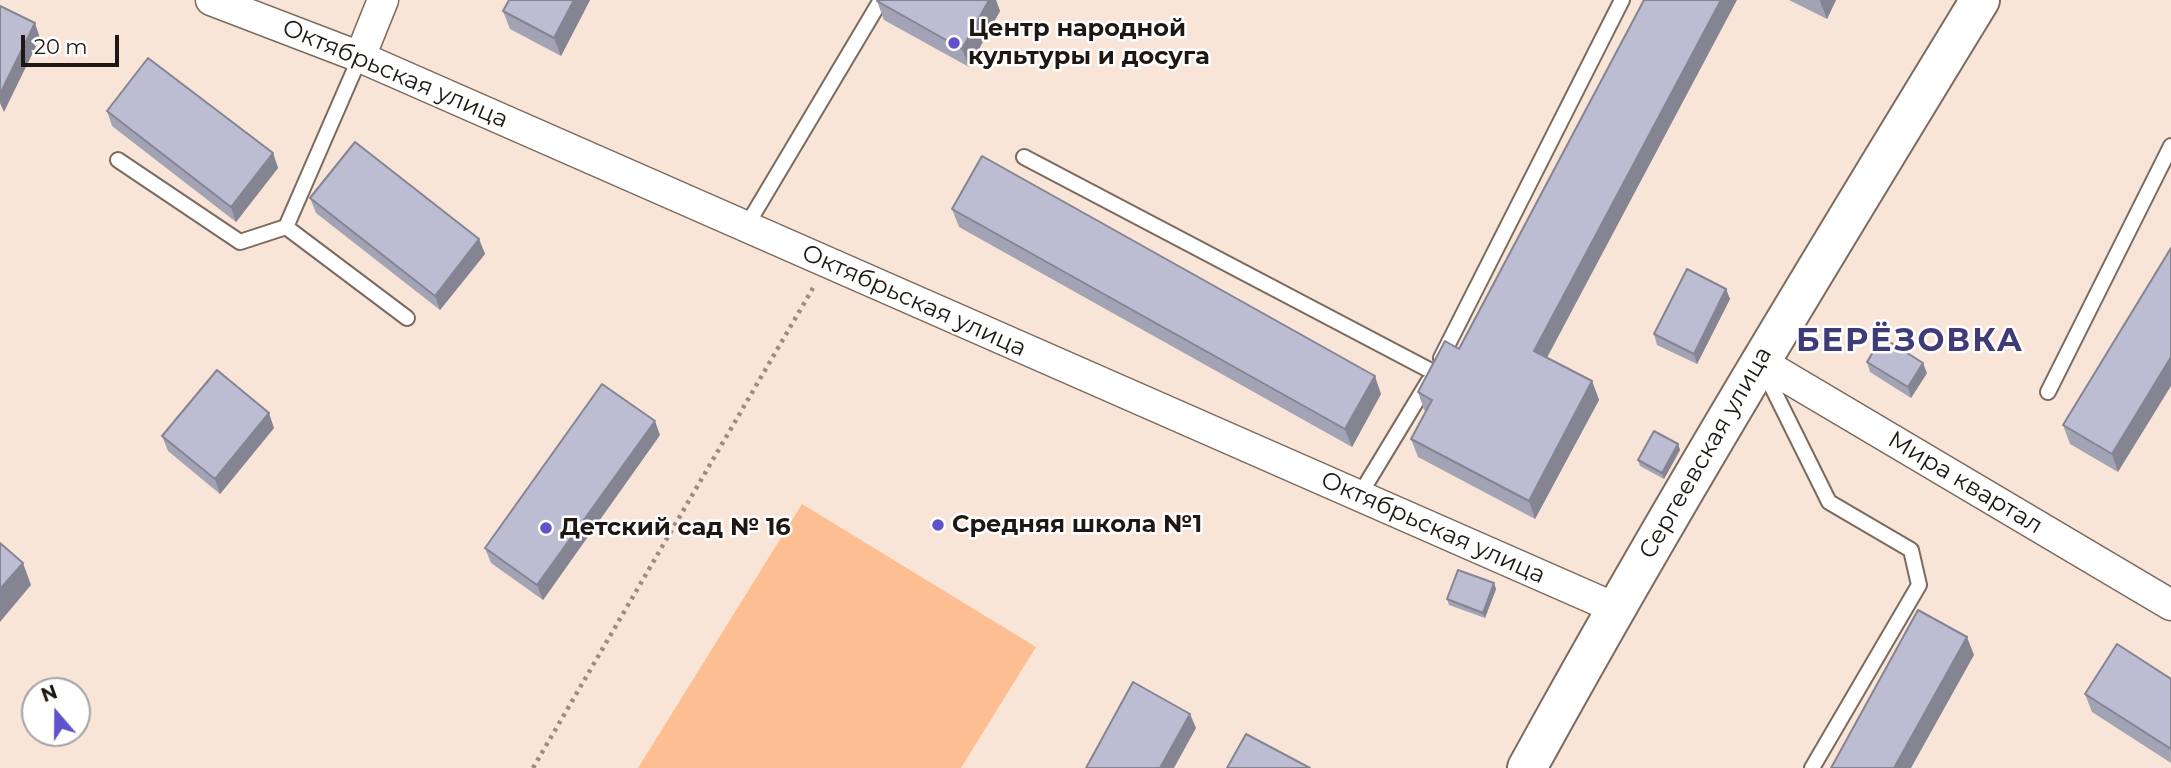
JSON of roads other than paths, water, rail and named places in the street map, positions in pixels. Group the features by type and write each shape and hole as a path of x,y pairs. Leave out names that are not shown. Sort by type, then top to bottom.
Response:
{"main road":[{"name":"Сергеевская улица","path":"1527,768 1615,608 1759,361 1980,0"}],"street":[{"name":"Октябрьская улица","path":"211,0 360,57 747,225 827,265 1615,608"},
{"path":"360,57 383,0"},
{"name":"Мира квартал","path":"1759,361 2171,605"}],"lane":[{"path":"747,225 881,0"},
{"path":"1359,496 1433,372 1622,0"},
{"path":"118,160 240,242 286,227 360,57"},
{"path":"2048,392 2171,146"},
{"path":"1024,157 1433,372"},
{"path":"286,227 407,318"},
{"path":"1759,361 1829,502 1910,550 1919,585 1812,768"}],"place":[{"name":"Центр народной культуры и досуга","path":"954,43"},
{"name":"Средняя школа №1","path":"938,525"},
{"name":"Детский сад № 16","path":"546,528"}],"district":[{"name":"БЕРЁЗОВКА","path":"1910,342"}]}
